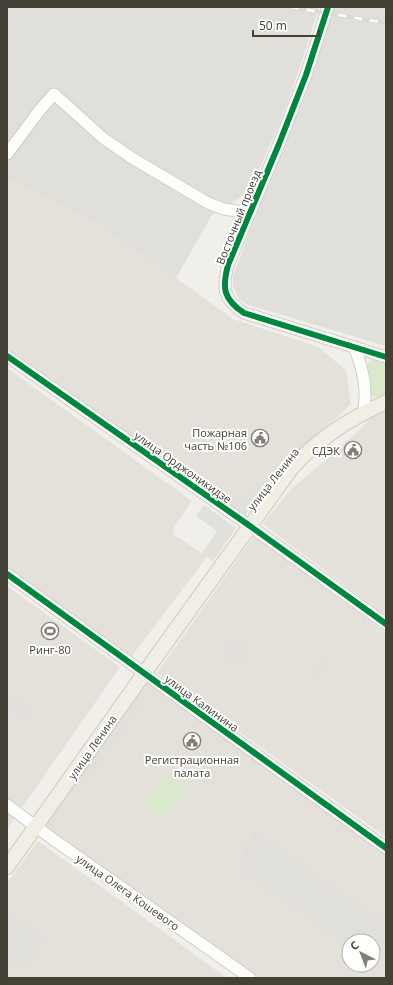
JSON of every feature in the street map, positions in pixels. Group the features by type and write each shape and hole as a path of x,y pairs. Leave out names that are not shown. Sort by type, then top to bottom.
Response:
{"main road":[{"name":"улица Ленина","path":"7,866 291,469 306,452 328,436 363,414 386,402"}],"street":[{"name":"Восточный проезд","path":"328,7 306,75 279,144 228,265 224,288 232,303 240,310 253,316 386,357"},
{"path":"7,154 39,111 54,94 103,138 132,158 208,203 224,209 249,213"},
{"path":"354,347 361,368 365,391 363,414"},
{"name":"улица Орджоникидзе","path":"7,356 250,526 386,624"},
{"name":"улица Калинина","path":"7,574 386,848"},
{"name":"улица Олега Кошевого","path":"7,805 86,863 250,978"}],"shaded area":[{"path":"7,7 319,7 291,93 249,192 212,215 176,278 91,220 7,178"},
{"path":"334,7 386,7 386,346 246,304 239,299 233,286 233,276 258,209 303,98"},
{"path":"288,23 312,30 293,85 270,77"},
{"path":"33,54 54,58 54,63 64,64 65,60 92,65 92,69 103,71 104,68 156,78 192,95 184,148 180,159 173,170 120,139 102,125 31,63"},
{"path":"290,133 298,137 276,192 268,189"},
{"path":"7,178 91,220 233,319 318,347 346,370 351,404 265,487 244,517 7,348"},
{"path":"7,368 192,501 175,526 173,534 207,557 131,657 7,568"},
{"path":"386,410 386,616 263,524 291,489 325,461 373,417"},
{"path":"258,482 265,487 244,517 221,500 224,495 235,502 240,496 245,499"},
{"path":"204,505 236,528 213,561 202,553 217,531 196,516"},
{"path":"254,536 386,633 386,837 157,673"},
{"path":"7,586 120,667 7,829"},
{"path":"233,638 250,650 237,668 221,656"},
{"path":"322,656 331,662 320,678 311,671"},
{"path":"146,680 386,856 386,978 257,978 45,826 80,777 91,777 139,709 135,699"},
{"path":"7,691 33,708 24,722 7,710"},
{"path":"135,699 140,709 91,777 80,777"},
{"path":"255,831 386,923 386,950 381,957 381,933 341,933 341,941 239,870 246,844"},
{"path":"38,841 227,978 7,978 7,883"},
{"path":"7,908 48,939 23,972 7,960"}],"green space":[{"path":"374,359 386,363 386,394 377,397 369,393 366,367 369,362"},
{"path":"168,773 188,787 164,820 144,806"}],"railway":[{"path":"291,7 386,23"}],"cycle path":[{"path":"328,7 306,75 279,144 228,265 225,287 228,298 244,313 386,357"},
{"path":"7,356 250,526 386,624"},
{"path":"7,574 386,848"}],"place":[{"name":"Пожарная часть №106","path":"260,438"},
{"name":"СДЭК","path":"353,450"},
{"name":"Ринг-80","path":"50,631"},
{"name":"Регистрационная палата","path":"192,741"}]}
